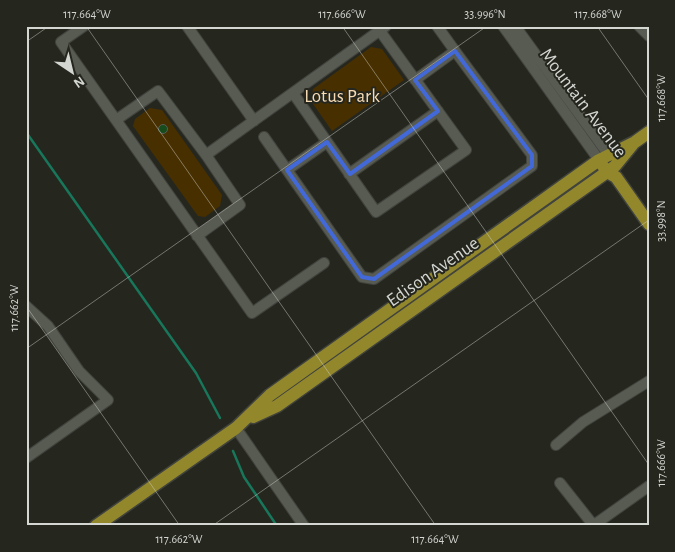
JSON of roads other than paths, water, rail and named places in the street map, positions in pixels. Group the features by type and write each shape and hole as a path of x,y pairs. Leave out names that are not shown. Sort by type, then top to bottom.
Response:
{"main road":[{"name":"Edison Avenue","path":"240,425 270,395 603,157 635,142 649,132"},
{"name":"Edison Avenue","path":"96,526 240,425 277,406 613,172 635,142"},
{"name":"Mountain Avenue","path":"603,157 649,224"}],"street":[{"path":"84,26 61,42 252,313 324,263"},
{"path":"187,26 254,121"},
{"path":"264,137 362,277 374,279 532,166 532,155 437,26"},
{"name":"Mountain Avenue","path":"502,26 603,157"},
{"name":"Mountain Avenue","path":"516,26 603,157"},
{"path":"639,26 649,36"},
{"path":"206,156 383,29 415,80 466,150 376,212 293,94"},
{"path":"415,80 455,51"},
{"path":"116,120 158,90 206,156 240,205 197,236"},
{"path":"350,174 438,111"},
{"path":"288,170 327,142"},
{"path":"26,306 48,326 79,371 108,400 26,458"},
{"path":"556,445 583,422 649,381"},
{"path":"240,425 304,526"},
{"path":"560,483 594,525 649,486"}],"waterway":[{"path":"26,132 196,373 220,418"},
{"path":"233,451 244,477 277,526"}],"park label":[{"name":"Lotus Park","path":"342,96"}]}
